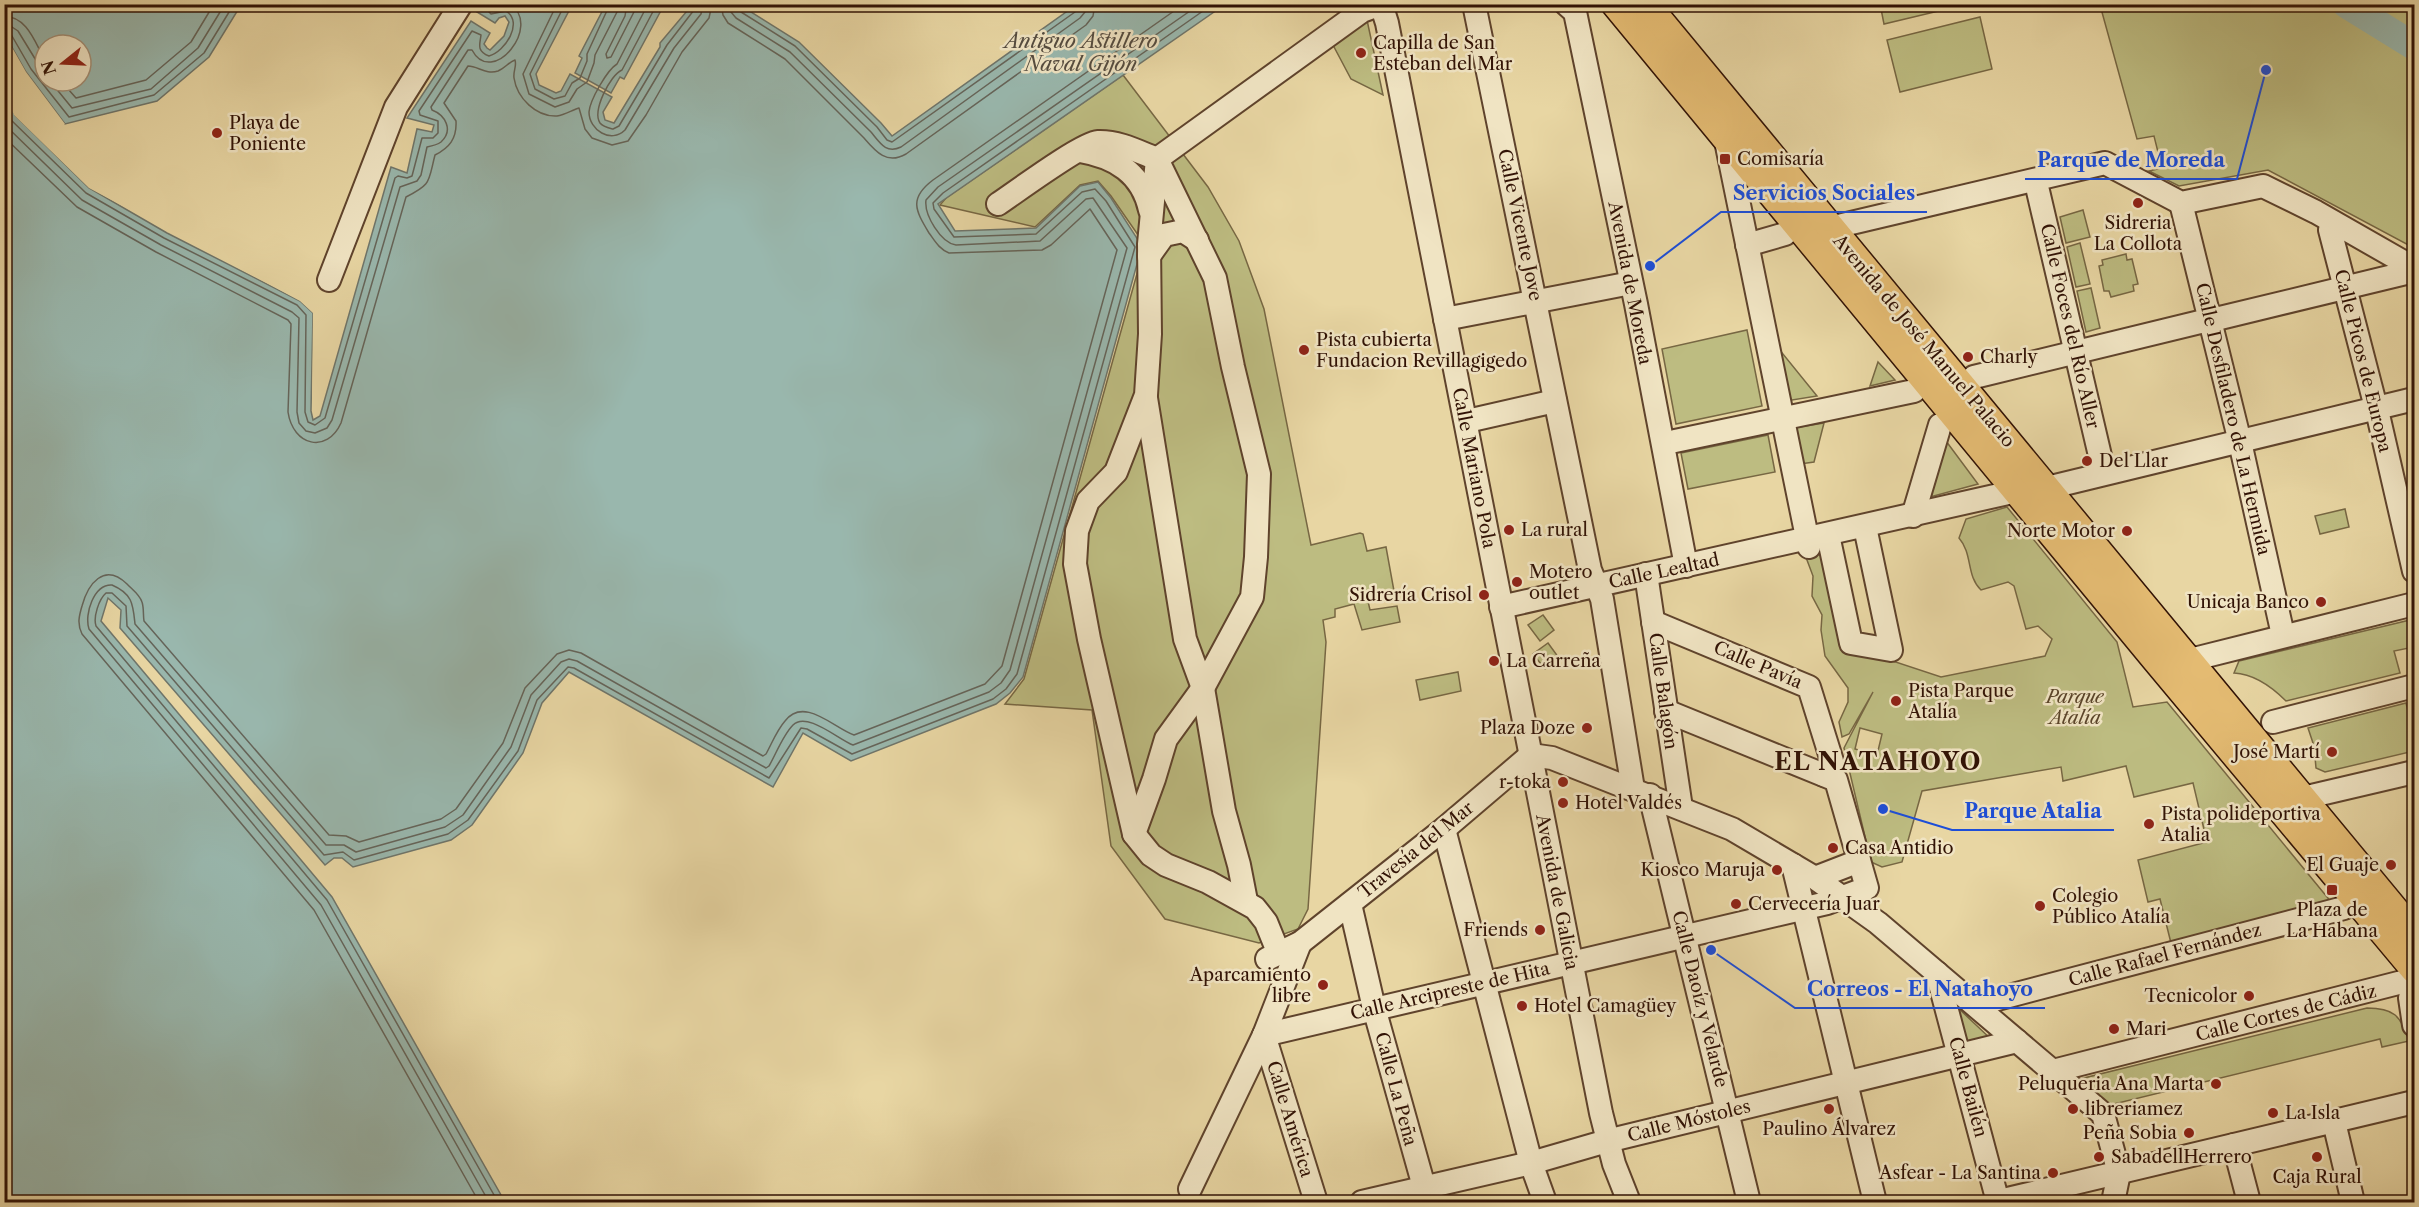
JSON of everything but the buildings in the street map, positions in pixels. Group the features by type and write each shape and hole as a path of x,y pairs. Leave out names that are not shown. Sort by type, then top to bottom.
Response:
{"main road":[{"name":"Avenida de José Manuel Palacio","path":"1615,4 2017,491 2303,798 2415,933"},
{"name":"Avenida de José Manuel Palacio","path":"1646,4 2157,621 2181,669 2271,797 2415,969"}],"street":[{"path":"329,280 396,107 460,4"},
{"path":"1246,901 1224,811 1201,693 1184,631 1146,396 1150,334 1149,256 1152,217 1166,152 1362,11 1381,4"},
{"name":"Calle Mariano Pola","path":"1381,4 1391,44 1531,755"},
{"name":"Calle Vicente Jove","path":"1474,4 1590,570 1597,586"},
{"name":"Avenida de Moreda","path":"1566,4 1575,12 1686,566"},
{"path":"1726,141 1782,419 1814,541 1851,643 1891,650 1865,527"},
{"path":"998,204 1078,150 1097,142 1166,152"},
{"path":"1078,150 1098,154 1129,170 1147,195 1152,217"},
{"path":"1134,834 1166,739 1201,693 1252,597 1256,557 1259,474 1233,367 1215,278 1197,240 1166,152"},
{"path":"1830,228 2105,164 2181,203 2263,186 2415,269"},
{"name":"Calle Foces del Río Aller","path":"2038,191 2101,460"},
{"name":"Calle Desfiladero de La Hermida","path":"2181,203 2240,442 2283,635"},
{"name":"Calle Picos de Europa","path":"2332,222 2330,230 2415,571"},
{"path":"1149,256 1164,235 1183,231 1197,240"},
{"path":"1747,245 1785,234"},
{"path":"1974,377 2345,288 2415,269"},
{"path":"1445,319 1631,283"},
{"path":"1675,441 1914,391"},
{"path":"1146,396 1116,472 1088,501 1077,531 1075,564 1089,639 1134,834 1151,855 1166,865 1246,901"},
{"path":"2047,488 2415,399"},
{"path":"1476,419 1555,401"},
{"path":"1913,516 1941,425"},
{"path":"1125,451 1135,439 1144,441 1155,453"},
{"name":"Avenida de José Manuel Palacio","path":"2017,491 2031,489 2100,570 2157,621"},
{"name":"Calle Lealtad","path":"1501,607 1646,574 1814,541 2017,491"},
{"name":"Calle Balagón","path":"1646,574 1681,808"},
{"name":"Calle Daoíz y Velarde","path":"1597,586 1602,599 1642,792 1685,937 1749,1203"},
{"path":"2181,669 2283,635 2415,604"},
{"name":"Calle Pavía","path":"1653,622 1809,687 1832,761 1824,775"},
{"path":"1193,661 1201,667 1209,665 1223,649"},
{"path":"2273,722 2415,686"},
{"path":"1666,711 1836,780 1867,888 1845,897"},
{"path":"1531,755 1552,758 1732,829 1845,897 2103,1114 2119,1173 2114,1203"},
{"name":"Travesía del Mar","path":"1246,901 1266,922 1272,957 1300,944 1444,829 1531,755"},
{"name":"Avenida de Galicia","path":"1531,755 1560,967 1607,1141 1629,1203"},
{"path":"2271,797 2303,798 2415,772"},
{"path":"1444,829 1531,1163 1545,1203"},
{"path":"1815,878 1859,861"},
{"path":"1793,865 1875,1203"},
{"name":"Calle Arcipreste de Hita","path":"1264,1035 1560,967 1845,897"},
{"name":"Calle La Peña","path":"1350,904 1374,1008 1426,1196"},
{"name":"Calle Rafael Fernández","path":"1986,1002 2344,908"},
{"name":"Travesía del Mar","path":"1190,1189 1264,1035 1300,944"},
{"name":"Calle Bailén","path":"1937,973 1996,1202"},
{"name":"Calle Cortes de Cádiz","path":"2053,1071 2415,979"},
{"path":"2415,986 2410,998 2415,1025"},
{"name":"Calle América","path":"1264,1035 1316,1203"},
{"name":"Calle Móstoles","path":"1362,1203 1426,1196 1607,1141 2017,1041"},
{"path":"1996,1202 2415,1102"},
{"path":"2334,1122 2353,1203"},
{"path":"2235,1145 2248,1203"}],"green space":[{"path":"1880,4 1964,4 1964,5 1884,24"},
{"path":"2100,5 2414,5 2414,248 2268,170 2179,186 2149,171 2162,168 2154,136 2137,139"},
{"path":"1980,17 1992,69 1900,92 1887,40"},
{"path":"1367,20 1383,95 1351,79 1333,45"},
{"path":"1123,75 1208,187 1239,241 1264,309 1311,545 1360,533 1363,534 1367,551 1386,547 1394,591 1367,597 1370,610 1397,606 1400,622 1362,630 1354,604 1335,609 1335,617 1323,620 1326,642 1308,909 1298,929 1259,943 1165,919 1111,846 1092,710 1005,704 1024,679 1145,245 1098,181 1080,185 1035,227 940,205 946,198"},
{"path":"2083,210 2090,237 2066,243 2060,217"},
{"path":"2080,243 2090,284 2076,287 2067,247"},
{"path":"2126,254 2127,260 2132,259 2138,284 2133,285 2134,291 2111,297 2109,291 2104,291 2099,266 2103,265 2102,260"},
{"path":"2091,288 2100,328 2086,332 2077,291"},
{"path":"1747,330 1762,406 1676,424 1662,349"},
{"path":"1774,343 1817,396 1786,401"},
{"path":"1878,362 1895,380 1870,386"},
{"path":"1824,423 1814,462 1800,464 1793,428"},
{"path":"1768,435 1775,472 1688,489 1681,453"},
{"path":"1946,441 1978,484 1930,497"},
{"name":"Parque Atalía","path":"2007,507 2117,642 2133,707 2167,702 2332,903 2171,943 2160,899 2148,902 2138,860 2207,842 2193,783 2134,797 2126,766 2063,781 2061,767 1922,791 1902,862 1882,867 1871,862 1844,748 1873,692 1849,734 1842,737 1839,722 1848,702 1848,688 1825,656 1821,630 1822,615 1812,596 1813,576 1804,552 1824,549 1844,645 1941,677 2045,656 2052,639 2038,626 2026,629 2014,586 2008,582 1981,590 1976,584 1966,551 1959,538 1966,519","holes":["1860,728 1882,734 1877,755 1855,749"]},
{"path":"2345,509 2349,527 2320,534 2315,516"},
{"path":"1543,615 1554,630 1540,641 1528,625"},
{"path":"2410,620 2414,647 2394,651 2400,673 2286,701 2262,682 2234,673 2239,661"},
{"path":"1548,643 1559,658 1545,669 1533,654"},
{"path":"1458,672 1461,691 1420,700 1416,680"},
{"path":"2406,703 2411,724 2414,723 2414,751 2325,772 2316,768 2314,746 2308,728"},
{"path":"1957,1007 1993,1041 1968,1047"},
{"path":"2367,1008 2376,1008 2395,1015 2403,1025 2409,1041 2382,1047 2380,1039 2110,1105 2080,1079"}],"water":[{"path":"606,4 664,5 624,79 620,77 611,93 575,73 582,58 579,56"},
{"path":"4,5 241,5 209,57 157,101 65,124 42,93 93,93 93,33 33,33 33,81 5,35"},
{"name":"Antiguo Astillero Naval Gijón","path":"482,5 572,5 536,74 539,85 556,93 561,91 570,74 612,97 603,112 605,120 614,123 660,47 660,43 692,5 740,5 799,42 892,136 1076,5 1224,5 938,204 955,231 1036,228 1080,186 1098,182 1142,246 1023,677 1010,693 996,704 851,761 803,733 773,787 569,672 542,703 523,753 472,825 451,840 353,867 342,858 334,858 325,865 120,628 121,610 108,598 101,621 332,897 505,1202 5,1202 4,94 12,105 15,115 89,188 167,233 300,301 313,313 311,411 313,420 320,416 391,167 407,173 417,129 432,132 434,125 407,118 471,21 490,33 484,44 490,50 504,36 509,22 505,16 499,18 495,23 477,12"}],"pier":[{"path":"5,35 33,81 33,87 23,74 4,41"},
{"path":"4,91 15,104 17,114 91,186 168,230 302,298 315,311 315,390 312,400 313,313 300,301 89,188 14,115"},
{"path":"38,93 42,93 65,124 62,125"}],"waterway":[{"path":"2346,4 2414,46"}],"place":[{"name":"Capilla de San Esteban del Mar","path":"1361,53"},
{"name":"Parque de Moreda","path":"2266,70"},
{"name":"Playa de Poniente","path":"217,133"},
{"name":"Comisaría","path":"1725,159"},
{"name":"Sidreria La Collota","path":"2138,203"},
{"name":"Servicios Sociales","path":"1650,266"},
{"name":"Pista cubierta Fundacion Revillagigedo","path":"1304,350"},
{"name":"Charly","path":"1968,357"},
{"name":"Del Llar","path":"2087,461"},
{"name":"La rural","path":"1509,530"},
{"name":"Norte Motor","path":"2127,531"},
{"name":"Motero outlet","path":"1517,582"},
{"name":"Sidrería Crisol","path":"1484,595"},
{"name":"Unicaja Banco","path":"2321,602"},
{"name":"La Carreña","path":"1494,661"},
{"name":"Pista Parque Atalía","path":"1896,701"},
{"name":"Plaza Doze","path":"1587,728"},
{"name":"José Martí","path":"2332,752"},
{"name":"r-toka","path":"1563,782"},
{"name":"Hotel Valdés","path":"1563,803"},
{"name":"Parque Atalia","path":"1883,809"},
{"name":"Pista polideportiva Atalia","path":"2149,824"},
{"name":"Casa Antidio","path":"1833,848"},
{"name":"El Guaje","path":"2391,865"},
{"name":"Kiosco Maruja","path":"1777,870"},
{"name":"Plaza de La Habana","path":"2332,890"},
{"name":"Cervecería Juar","path":"1736,904"},
{"name":"Colegio Público Atalía","path":"2040,906"},
{"name":"Friends","path":"1540,930"},
{"name":"Correos - El Natahoyo","path":"1711,950"},
{"name":"Aparcamiento libre","path":"1323,985"},
{"name":"Tecnicolor","path":"2249,996"},
{"name":"Hotel Camagüey","path":"1522,1006"},
{"name":"Mari","path":"2114,1029"},
{"name":"Peluqueria Ana Marta","path":"2216,1084"},
{"name":"Paulino Álvarez","path":"1829,1109"},
{"name":"libreriamez","path":"2073,1109"},
{"name":"La Isla","path":"2273,1113"},
{"name":"Peña Sobia","path":"2189,1133"},
{"name":"SabadellHerrero","path":"2099,1157"},
{"name":"Caja Rural","path":"2317,1157"},
{"name":"Asfear - La Santina","path":"2053,1173"}],"district":[{"name":"EL NATAHOYO","path":"1878,761"}]}
